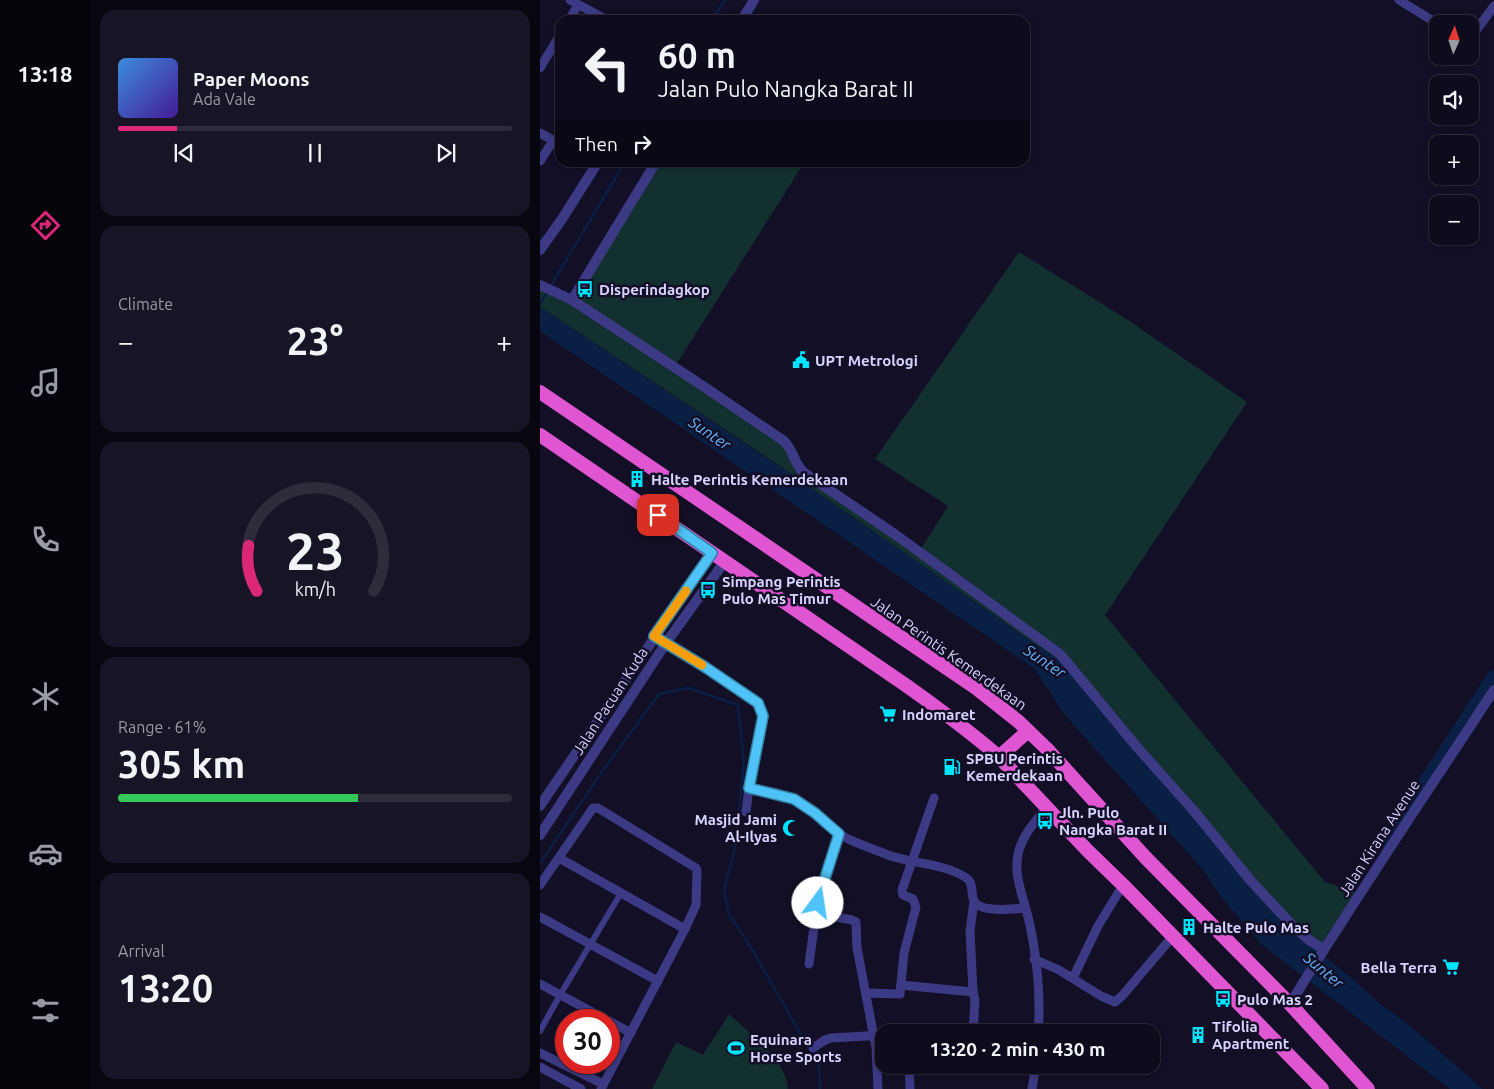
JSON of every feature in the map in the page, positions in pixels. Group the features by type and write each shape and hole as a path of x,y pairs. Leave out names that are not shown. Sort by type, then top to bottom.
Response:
{"highway":[{"name":"Jalan Perintis Kemerdekaan","path":"540,392 976,688 1028,730 1145,857 1290,1004 1368,1089"},
{"path":"540,435 946,714 1000,757 1046,808 1322,1089"},
{"path":"1000,757 1028,730"}],"street":[{"path":"745,15 754,0"},
{"path":"1399,0 1429,18"},
{"path":"570,15 574,2 598,15"},
{"path":"1479,27 1494,6"},
{"path":"540,68 555,43"},
{"path":"540,133 555,141"},
{"path":"540,161 555,143"},
{"path":"542,244 592,167"},
{"path":"569,299 653,167"},
{"path":"540,285 569,299 703,386 784,442 789,446 798,466 803,472 896,535 1060,654 1251,881 1291,924 1322,951"},
{"path":"540,806 712,553"},
{"name":"Jalan Pacuan Kuda","path":"540,835 666,643 725,561"},
{"path":"654,636 758,703 763,716 746,812"},
{"name":"Jalan Kirana Avenue","path":"1290,1004 1322,951 1346,918 1415,808 1494,690"},
{"path":"749,788 794,799 815,813 839,834 889,855 940,867 965,877 970,882 974,901 970,931 975,1000 974,1024"},
{"path":"866,993 898,995 901,991 904,953 916,908 913,899 902,893 911,860 934,798"},
{"path":"540,885 593,808 598,808 696,868 697,873 696,905 685,930 602,1087 540,1053"},
{"path":"1039,1024 1040,1010 1029,919 1017,869 1019,850 1028,830 1046,808"},
{"path":"809,964 816,913 839,834"},
{"path":"559,858 685,930"},
{"path":"1073,978 1098,926 1123,885"},
{"path":"540,1031 621,893"},
{"path":"974,901 980,906 990,909 1025,908"},
{"path":"816,913 856,922 857,948 873,1035 878,1089"},
{"path":"540,917 658,981"},
{"path":"1034,959 1073,978 1101,996 1115,1002 1173,936"},
{"path":"540,984 587,1009"},
{"path":"901,985 973,992"},
{"path":"620,1026 631,1032"},
{"path":"813,1048 831,1038 873,1035"},
{"path":"540,1067 580,1089"},
{"path":"909,1074 910,1089"},
{"path":"1032,1089 1034,1074"}],"green space":[{"path":"654,167 801,167 674,368 784,441 798,466 919,552 948,506 875,459 1019,252 1128,320 1247,402 1105,615 1325,882 1355,892 1320,947 1309,940 1061,662 771,460 540,307 540,285 571,300"},
{"name":"Equinara Horse Sports","path":"729,1014 766,1047 774,1057 786,1077 788,1089 652,1089 676,1042 703,1055"}],"water":[{"name":"Sunter","path":"540,307 782,468 1061,662 1284,923 1378,1002 1409,1025 1483,1089 1450,1089 1261,944 1221,897 1205,872 1064,714 1035,669 540,331"}],"waterway":[{"path":"715,15 725,0"},
{"path":"550,287 622,167"},
{"path":"540,304 547,292"},
{"path":"1413,803 1494,678"},
{"path":"540,863 604,769 659,694 688,688 738,705 744,765 735,848 724,890 729,914 753,951 819,1066 820,1089"},
{"path":"1388,843 1403,819"}],"slow traffic":[{"path":"686,591 654,636 702,665"}],"place":[{"name":"Disperindagkop","path":"585,289"},
{"name":"UPT Metrologi","path":"801,360"},
{"name":"Halte Perintis Kemerdekaan","path":"637,479"},
{"name":"Simpang Perintis Pulo Mas Timur","path":"708,590"},
{"name":"Indomaret","path":"888,714"},
{"name":"SPBU Perintis Kemerdekaan","path":"952,767"},
{"name":"Jln. Pulo Nangka Barat II","path":"1045,821"},
{"name":"Masjid Jami Al-Ilyas","path":"791,828"},
{"name":"Halte Pulo Mas","path":"1189,927"},
{"name":"Bella Terra","path":"1451,967"},
{"name":"Pulo Mas 2","path":"1223,999"},
{"name":"Tifolia Apartment","path":"1198,1035"},
{"name":"Equinara Horse Sports","path":"736,1048"}],"route":[{"path":"658,515 712,553 654,636 705,667 758,703 763,716 749,788 794,799 815,813 839,834 818,903"}]}
